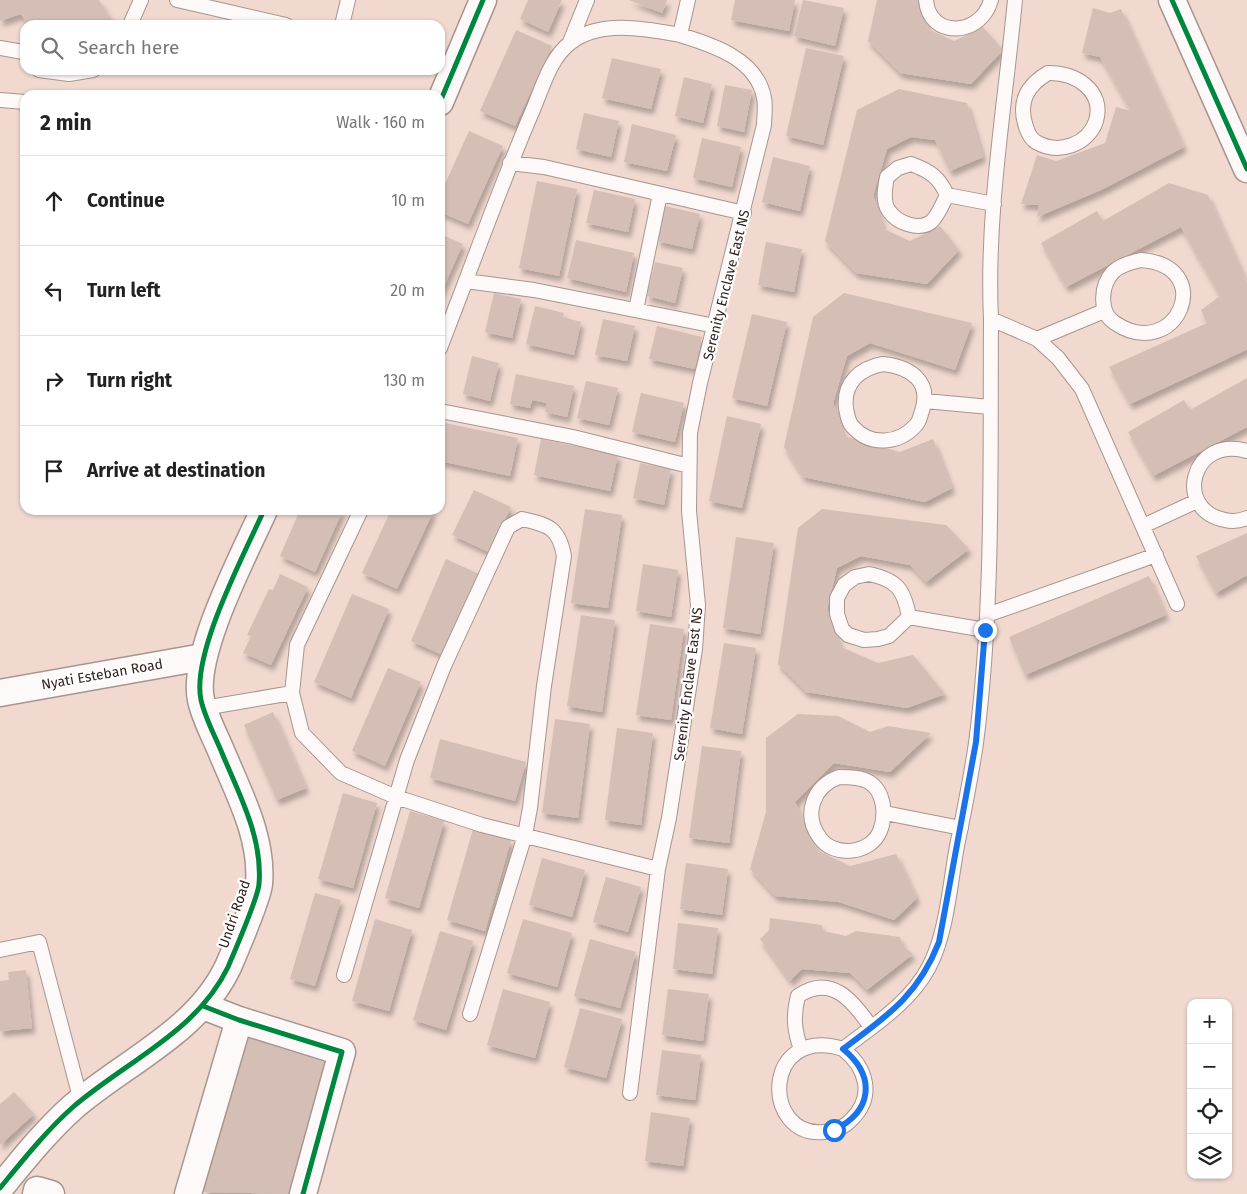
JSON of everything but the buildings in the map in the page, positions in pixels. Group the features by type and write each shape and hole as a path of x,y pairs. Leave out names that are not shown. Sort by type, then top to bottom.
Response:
{"street":[{"path":"442,90 448,61 483,0"},
{"path":"1172,0 1247,170"},
{"name":"Undri Road","path":"0,1188 27,1154 81,1101 143,1056 204,1006 227,968 259,886 258,854 250,824 201,700 200,674 209,635 262,515"},
{"name":"Nyati Esteban Road","path":"0,693 203,657"},
{"path":"204,1006 239,1020 342,1052 303,1194"},
{"path":"188,1194 239,1020"},
{"path":"36,1194 37,1190 51,1194"}],"lane":[{"path":"132,20 141,0"},
{"path":"177,0 264,20"},
{"path":"343,20 348,0"},
{"path":"445,335 510,163 556,57 570,42 587,0"},
{"path":"680,35 688,0"},
{"path":"926,0 929,13 936,22 959,30 973,26 983,18 991,0"},
{"path":"843,1049 909,995 929,967 939,942 976,742 987,615 991,319 989,273 994,204 1015,0"},
{"name":"Serenity Enclave East NS","path":"570,42 585,34 638,27 680,35 709,44 740,61 756,77 764,98 764,125 690,433 689,511 698,605 685,722 670,818 658,869 630,1093"},
{"path":"0,48 20,51"},
{"path":"1048,73 1058,73 1073,76 1092,93 1096,106 1096,118 1093,129 1076,144 1064,148 1049,147 1035,142 1028,133 1021,106 1036,80 1048,73"},
{"path":"0,100 20,102"},
{"path":"1004,105 1021,106"},
{"path":"510,163 544,168 744,213"},
{"path":"911,164 929,171 941,181 948,195 932,221 923,226 910,225 897,219 888,211 885,189 887,177 898,168 911,164"},
{"path":"636,310 660,194"},
{"path":"948,195 994,204"},
{"path":"1141,260 1156,261 1166,266 1177,276 1183,286 1184,298 1177,319 1167,327 1159,330 1136,332 1121,327 1110,320 1104,310 1103,296 1113,272 1124,265 1141,260"},
{"path":"466,281 534,290 715,326"},
{"path":"1037,339 1104,310"},
{"path":"991,319 1037,339 1058,358 1082,389 1177,604"},
{"path":"883,364 908,370 915,376 922,385 925,401 918,422 911,430 904,436 888,442 877,440 852,427 847,417 845,401 848,389 854,378 862,370 883,364"},
{"path":"925,401 990,408"},
{"path":"445,412 573,437 689,466"},
{"path":"1247,451 1231,447 1213,452 1197,470 1194,484 1197,501 1214,518 1231,522 1247,518"},
{"path":"1143,526 1197,501"},
{"path":"359,515 297,645 292,693 302,733 341,773 396,797 482,825 658,869"},
{"path":"344,975 407,760 444,666 508,527 522,520 542,523 552,528 561,539 564,556 544,686 530,808 525,835 470,1014"},
{"path":"987,615 1156,555"},
{"path":"869,574 884,577 899,587 906,597 909,617 890,636 864,640 848,635 842,629 837,614 837,598 844,585 855,577 869,574"},
{"path":"909,617 985,630"},
{"path":"204,708 292,693"},
{"path":"839,777 853,777 870,783 879,794 885,813 879,833 872,842 862,850 847,851 830,846 820,838 812,820 811,808 816,793 827,782 839,777"},
{"path":"885,813 960,828"},
{"path":"0,950 39,942 81,1101"},
{"path":"801,1049 794,1029 794,1010 798,996 808,989 831,989 847,996 871,1027"},
{"path":"828,1044 843,1049 854,1058 862,1070 866,1084 865,1099 859,1113 848,1124 834,1130 820,1132 805,1129 792,1121 784,1110 779,1097 778,1083 782,1069 790,1058 801,1049 814,1045 828,1044"}],"cycle path":[{"path":"445,90 483,0"},
{"path":"1172,0 1247,169"},
{"path":"0,1188 44,1136 73,1107 158,1045 198,1010 215,990 228,967 255,900 259,884 259,867 254,833 205,713 201,700 200,680 204,657 221,605 262,515"},
{"path":"203,1006 239,1020 342,1052 303,1194"}],"route":[{"path":"834,1130 848,1124 859,1113 865,1099 866,1084 862,1070 854,1058 843,1049 895,1010 909,995 929,967 939,942 976,742 985,630"}]}
